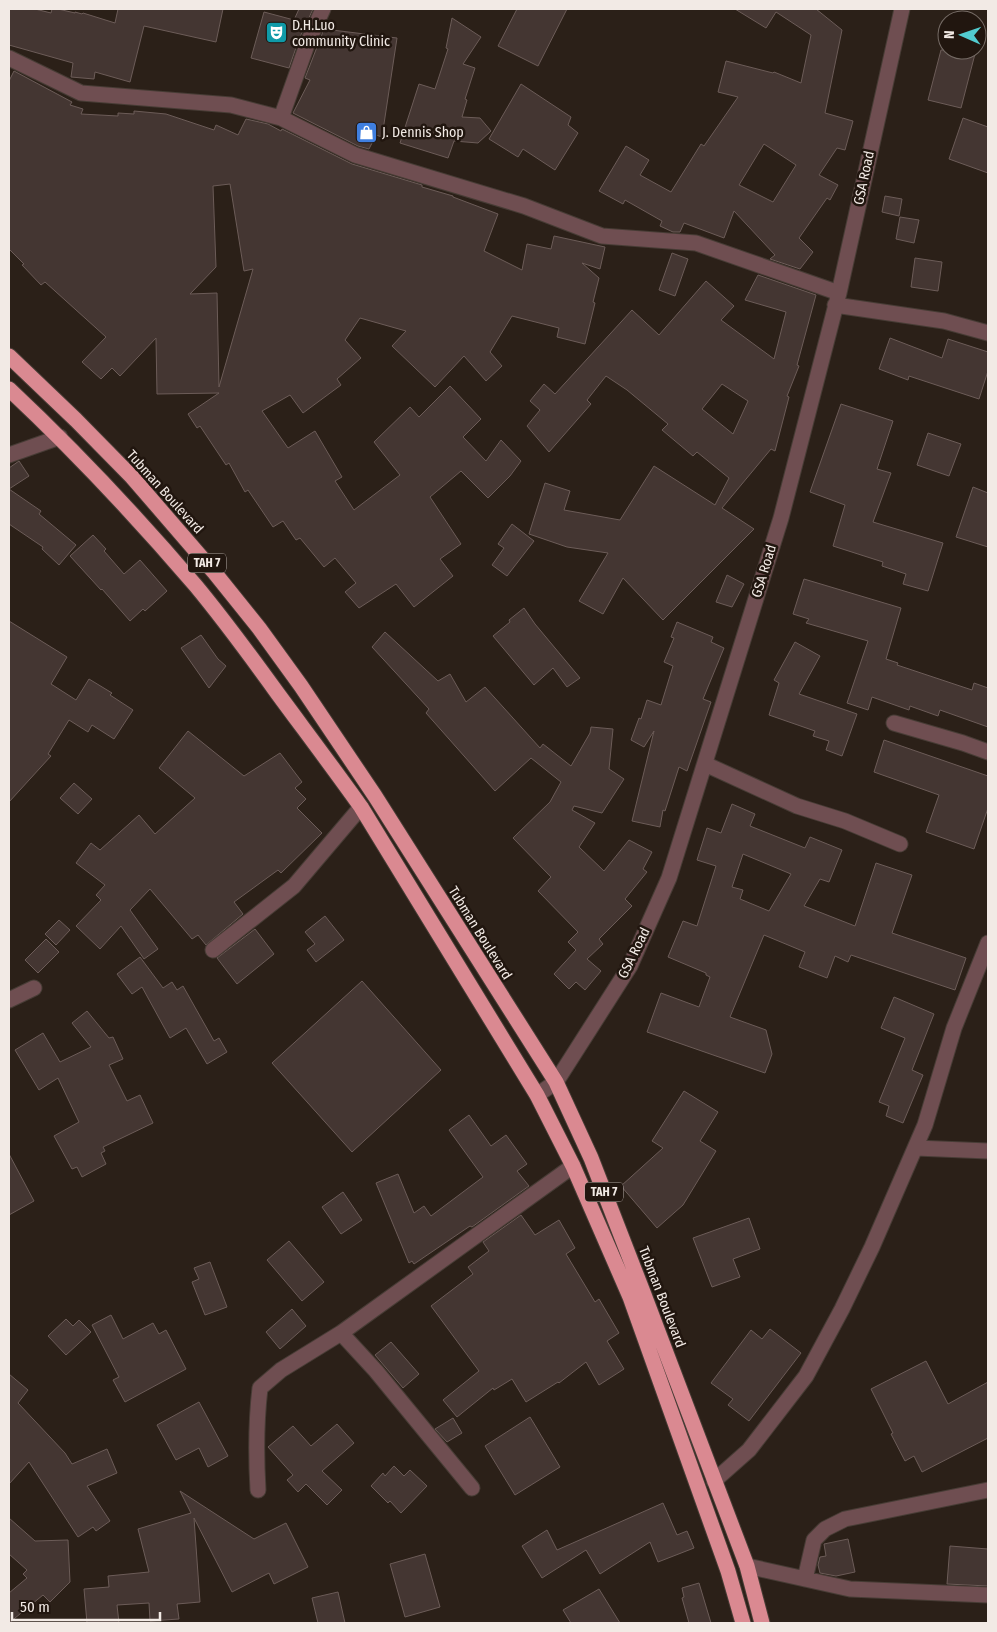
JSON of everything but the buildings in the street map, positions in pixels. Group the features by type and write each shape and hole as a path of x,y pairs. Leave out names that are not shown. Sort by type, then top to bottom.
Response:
{"highway":[{"name":"Tubman Boulevard","path":"9,356 132,477 214,572 259,628 301,686 375,796 556,1082 591,1158 747,1566 762,1623"},
{"name":"TAH 7","path":"9,388 60,437 114,494 196,587 329,762 361,807 537,1095 573,1166 630,1297 728,1571 743,1623"}],"street":[{"path":"281,118 308,42 323,9"},
{"name":"GSA Road","path":"537,1095 556,1082 630,966 669,878 781,518 837,299 902,9"},
{"path":"9,58 81,93 231,105 281,118 355,155 524,206 602,236 696,243 837,299 944,321 988,333"},
{"path":"9,454 60,437"},
{"path":"894,723 988,752"},
{"path":"705,764 797,806 845,820 900,844"},
{"path":"213,950 294,886 361,807"},
{"path":"714,1481 749,1450 806,1376 842,1309 925,1126 954,1028 988,943"},
{"path":"9,1000 34,988"},
{"path":"916,1148 988,1151"},
{"path":"258,1490 256,1450 260,1388 281,1370 341,1333 573,1166"},
{"path":"341,1333 376,1371 472,1488"},
{"path":"804,1579 814,1540 825,1529 845,1519 988,1490"},
{"path":"747,1566 850,1589 988,1596"}],"place":[{"name":"D.H.Luo community Clinic","path":"276,33"},
{"name":"J. Dennis Shop","path":"366,132"}]}
